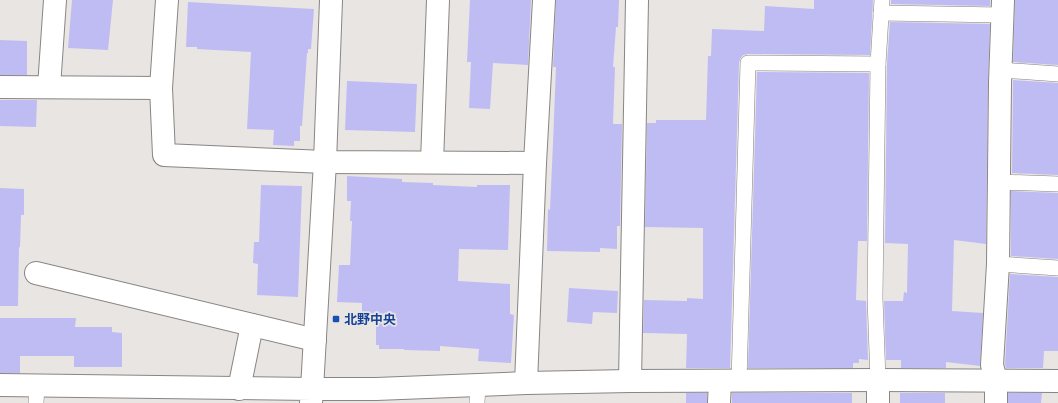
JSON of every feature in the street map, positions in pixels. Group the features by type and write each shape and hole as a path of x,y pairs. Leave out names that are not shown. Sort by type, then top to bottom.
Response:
{"street":[{"path":"49,87 54,0"},
{"path":"167,0 161,88 164,155 325,162 535,163"},
{"path":"312,396 325,162 331,0"},
{"path":"432,162 438,0"},
{"path":"526,383 535,163 544,0"},
{"path":"630,381 637,0"},
{"path":"996,403 996,380 992,365 998,264 1000,70 1003,7"},
{"path":"0,87 161,88"},
{"path":"36,273 315,340"},
{"path":"239,389 252,325"},
{"path":"878,380 878,403"},
{"path":"0,385 36,394 106,394 239,389 312,396 376,396 477,394 526,383 878,380 1058,381"},
{"path":"719,403 729,381"}],"lane":[{"path":"878,380 875,298 878,64 881,6 1003,7"},
{"path":"729,381 748,63 878,64"},
{"path":"1000,70 1058,74"},
{"path":"999,182 1058,184"},
{"path":"998,264 1058,268"}],"building":[{"path":"72,0 113,0 108,50 68,48"},
{"path":"470,0 531,0 528,65 493,63 490,109 469,108 471,62 467,62"},
{"path":"556,0 619,0 618,27 616,27 613,67 615,67 613,124 622,124 620,226 617,226 617,249 600,248 600,252 547,251 556,67 553,67"},
{"path":"814,0 873,0 870,55 748,54 743,55 740,59 730,368 686,368 687,334 643,333 644,300 687,301 687,298 703,299 703,228 645,227 647,123 656,123 656,120 706,120 708,56 711,56 712,29 764,31 765,6 814,9"},
{"path":"891,0 990,0 990,6 891,4"},
{"path":"1015,0 1058,0 1058,65 1013,62"},
{"path":"188,2 314,9 311,49 308,49 307,53 300,141 294,141 294,146 273,145 274,130 247,129 251,52 186,47"},
{"path":"890,22 990,24 986,244 954,240 952,311 983,313 980,366 946,362 946,368 901,368 901,360 886,360 884,301 903,301 904,292 907,293 908,244 885,243 887,64"},
{"path":"0,40 27,41 27,75 0,75"},
{"path":"757,72 869,73 867,241 858,241 856,300 866,301 868,360 859,359 859,363 853,363 853,368 748,368"},
{"path":"1013,80 1058,83 1058,175 1012,173"},
{"path":"347,81 417,84 415,132 345,130"},
{"path":"0,100 37,100 36,127 0,126"},
{"path":"347,176 402,179 402,182 433,183 433,185 477,187 477,185 510,185 508,250 459,249 458,281 510,284 510,314 514,315 511,363 478,361 479,349 440,346 440,351 379,349 379,345 376,345 376,319 362,318 362,303 337,302 339,265 350,265 352,221 350,221 351,201 347,201"},
{"path":"261,185 302,186 298,297 257,295 258,264 253,263 254,242 259,242"},
{"path":"0,188 24,189 24,215 21,215 19,247 18,306 0,306"},
{"path":"1011,191 1058,193 1058,259 1011,256"},
{"path":"1010,274 1058,277 1058,351 1044,351 1043,368 1006,368"},
{"path":"569,288 618,291 617,313 593,312 592,324 567,322"},
{"path":"0,318 76,318 75,327 112,327 112,332 122,333 122,367 74,367 74,356 20,356 20,373 0,373"},
{"path":"686,393 707,393 707,403 686,403"},
{"path":"732,393 852,393 852,403 732,403"},
{"path":"900,393 945,393 945,403 900,403"},
{"path":"1008,393 1042,393 1041,403 1008,403"}],"place":[{"name":"北野中央","path":"336,319"}]}
